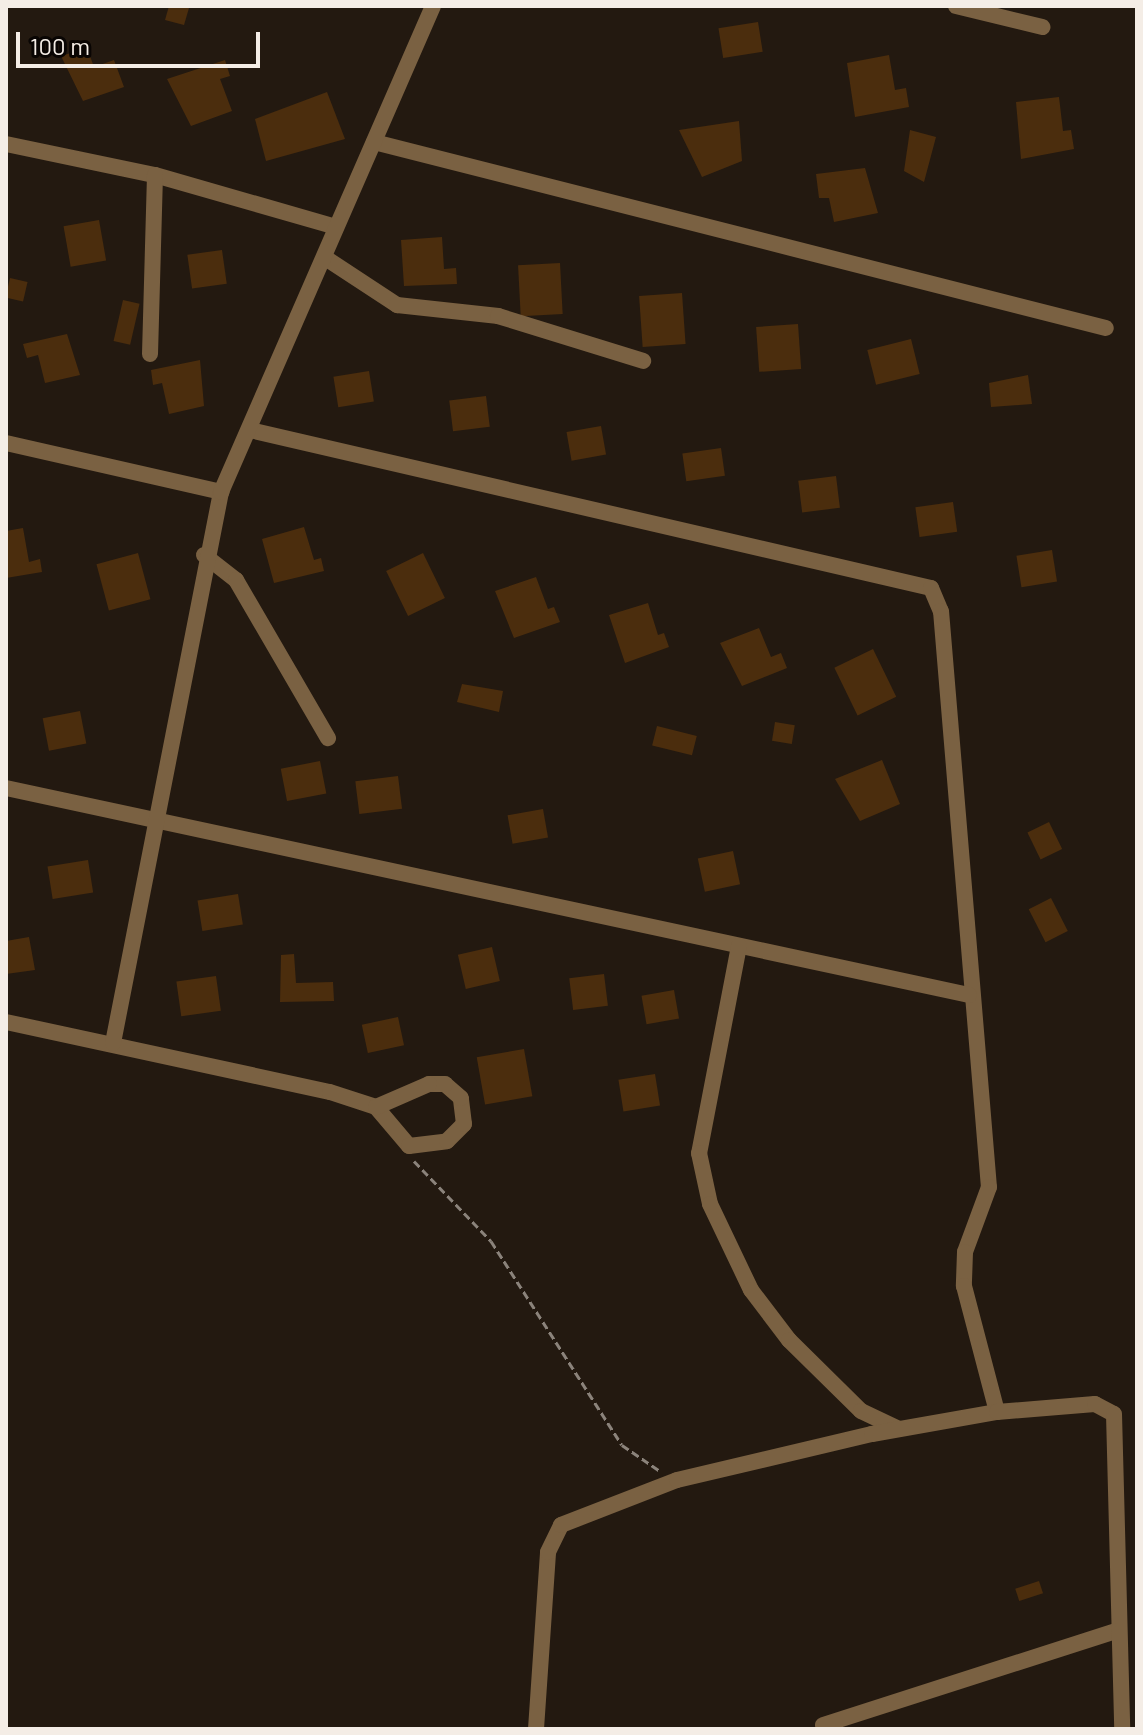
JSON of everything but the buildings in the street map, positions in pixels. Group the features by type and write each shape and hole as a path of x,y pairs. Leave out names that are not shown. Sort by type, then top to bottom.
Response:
{"street":[{"path":"113,1043 204,555 221,492 327,259 336,227 433,6"},
{"path":"956,6 1042,27"},
{"path":"374,142 1106,328"},
{"path":"6,144 155,175 336,227"},
{"path":"150,354 155,175"},
{"path":"327,259 397,305 498,316 643,361"},
{"path":"250,430 931,588 941,611 969,995 989,1187 965,1252 964,1286 997,1412"},
{"path":"6,443 221,492"},
{"path":"204,555 236,580 328,738"},
{"path":"6,788 969,995"},
{"path":"739,946 699,1153 710,1204 751,1290 789,1340 861,1411 899,1429"},
{"path":"6,1022 113,1043 376,1107 409,1146 437,1144 459,1131 465,1111 455,1088 429,1084 376,1107"},
{"path":"536,1729 551,1536 585,1512 677,1480 899,1429 997,1412 1095,1404 1114,1414 1116,1631 1122,1729"},
{"path":"823,1725 1116,1631"}],"path":[{"path":"409,1146 422,1174 491,1241 622,1445 677,1480"}]}
